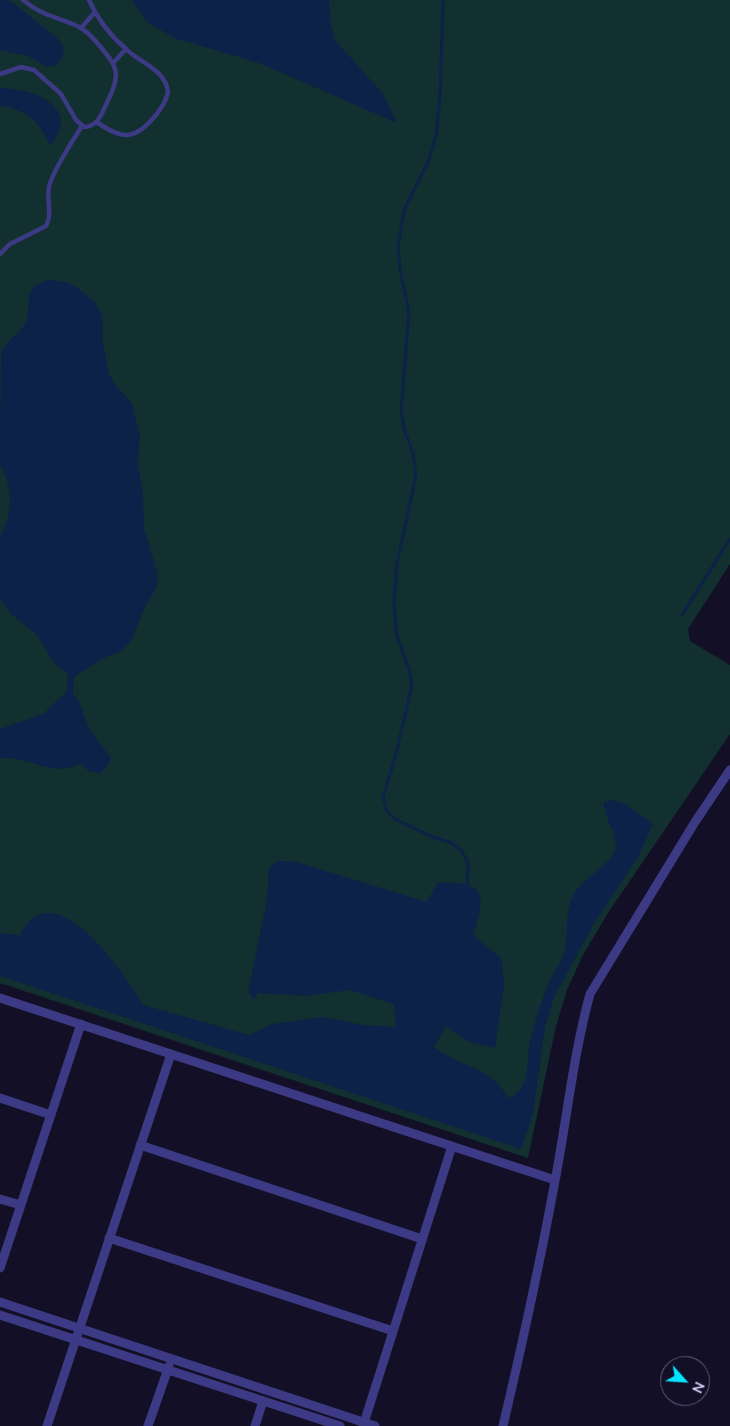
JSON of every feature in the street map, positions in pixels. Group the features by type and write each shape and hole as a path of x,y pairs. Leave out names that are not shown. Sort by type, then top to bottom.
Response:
{"street":[{"path":"503,1426 522,1346 556,1180 582,1026 590,994 626,932 730,770"},
{"path":"0,998 556,1180"},
{"path":"0,1268 81,1024"},
{"path":"47,1426 171,1054"},
{"path":"0,1098 51,1115"},
{"path":"140,1145 422,1239"},
{"path":"363,1424 452,1146"},
{"path":"0,1199 21,1205"},
{"path":"109,1238 393,1331"},
{"path":"0,1302 363,1424 375,1426"},
{"path":"0,1315 340,1426"},
{"path":"148,1426 171,1359"},
{"path":"255,1426 263,1401"}],"lane":[{"path":"0,74 21,67 34,70 61,94 76,120 82,126 90,126 96,122 114,86 116,73 114,62 81,28 50,17 24,0"},
{"path":"89,0 95,12 126,49 162,76 168,86 167,97 150,120 140,130 131,135 120,134 96,122"},
{"path":"81,28 95,12"},
{"path":"114,62 126,49"},
{"path":"0,254 10,244 46,226 49,216 48,195 51,180 82,126"}],"green space":[{"path":"0,0 730,0 730,564 688,629 690,641 730,665 730,734 608,913 583,955 567,990 556,1026 528,1158 0,983"}],"water":[{"path":"0,0 8,0 16,5 56,37 62,44 64,53 58,65 46,67 28,56 0,50"},
{"path":"132,0 329,0 331,25 335,40 383,94 397,123 259,63 174,38 146,21"},
{"path":"0,88 26,92 50,102 61,120 59,132 50,146 42,130 31,118 18,110 0,106"},
{"path":"49,280 66,282 76,287 95,302 103,316 103,344 109,374 115,385 131,402 140,435 138,464 143,495 144,528 158,575 156,588 145,607 131,641 121,651 104,658 74,677 73,694 79,701 89,729 111,758 106,768 100,773 89,771 80,764 59,769 22,760 0,758 0,729 43,714 67,691 68,674 54,663 38,636 11,614 0,599 0,539 8,517 10,497 6,478 0,464 1,355 9,341 25,324 29,298 34,287"},
{"path":"612,800 625,804 653,824 638,857 595,922 554,997 545,1028 533,1114 521,1149 0,976 0,933 20,935 34,917 51,913 69,920 88,934 106,952 143,1005 249,1035 272,1024 323,1017 364,1025 396,1027 394,1004 350,990 305,996 258,993 254,1000 248,992 267,900 269,867 278,861 293,861 427,902 437,883 465,884 474,888 479,893 481,900 473,935 502,959 504,986 495,1048 467,1041 446,1026 434,1047 444,1054 483,1072 501,1087 509,1098 517,1093 525,1080 529,1045 537,1017 546,990 565,949 570,902 577,889 608,861 615,849 615,838 606,815 604,802"}],"waterway":[{"path":"443,0 440,97 436,136 428,162 404,210 398,247 400,269 409,313 401,411 405,432 413,453 416,476 397,563 394,604 397,636 410,672 412,685 395,758 383,797 387,811 395,819 430,836 452,843 461,850 468,864 467,885"},
{"path":"682,615 730,539"}]}
